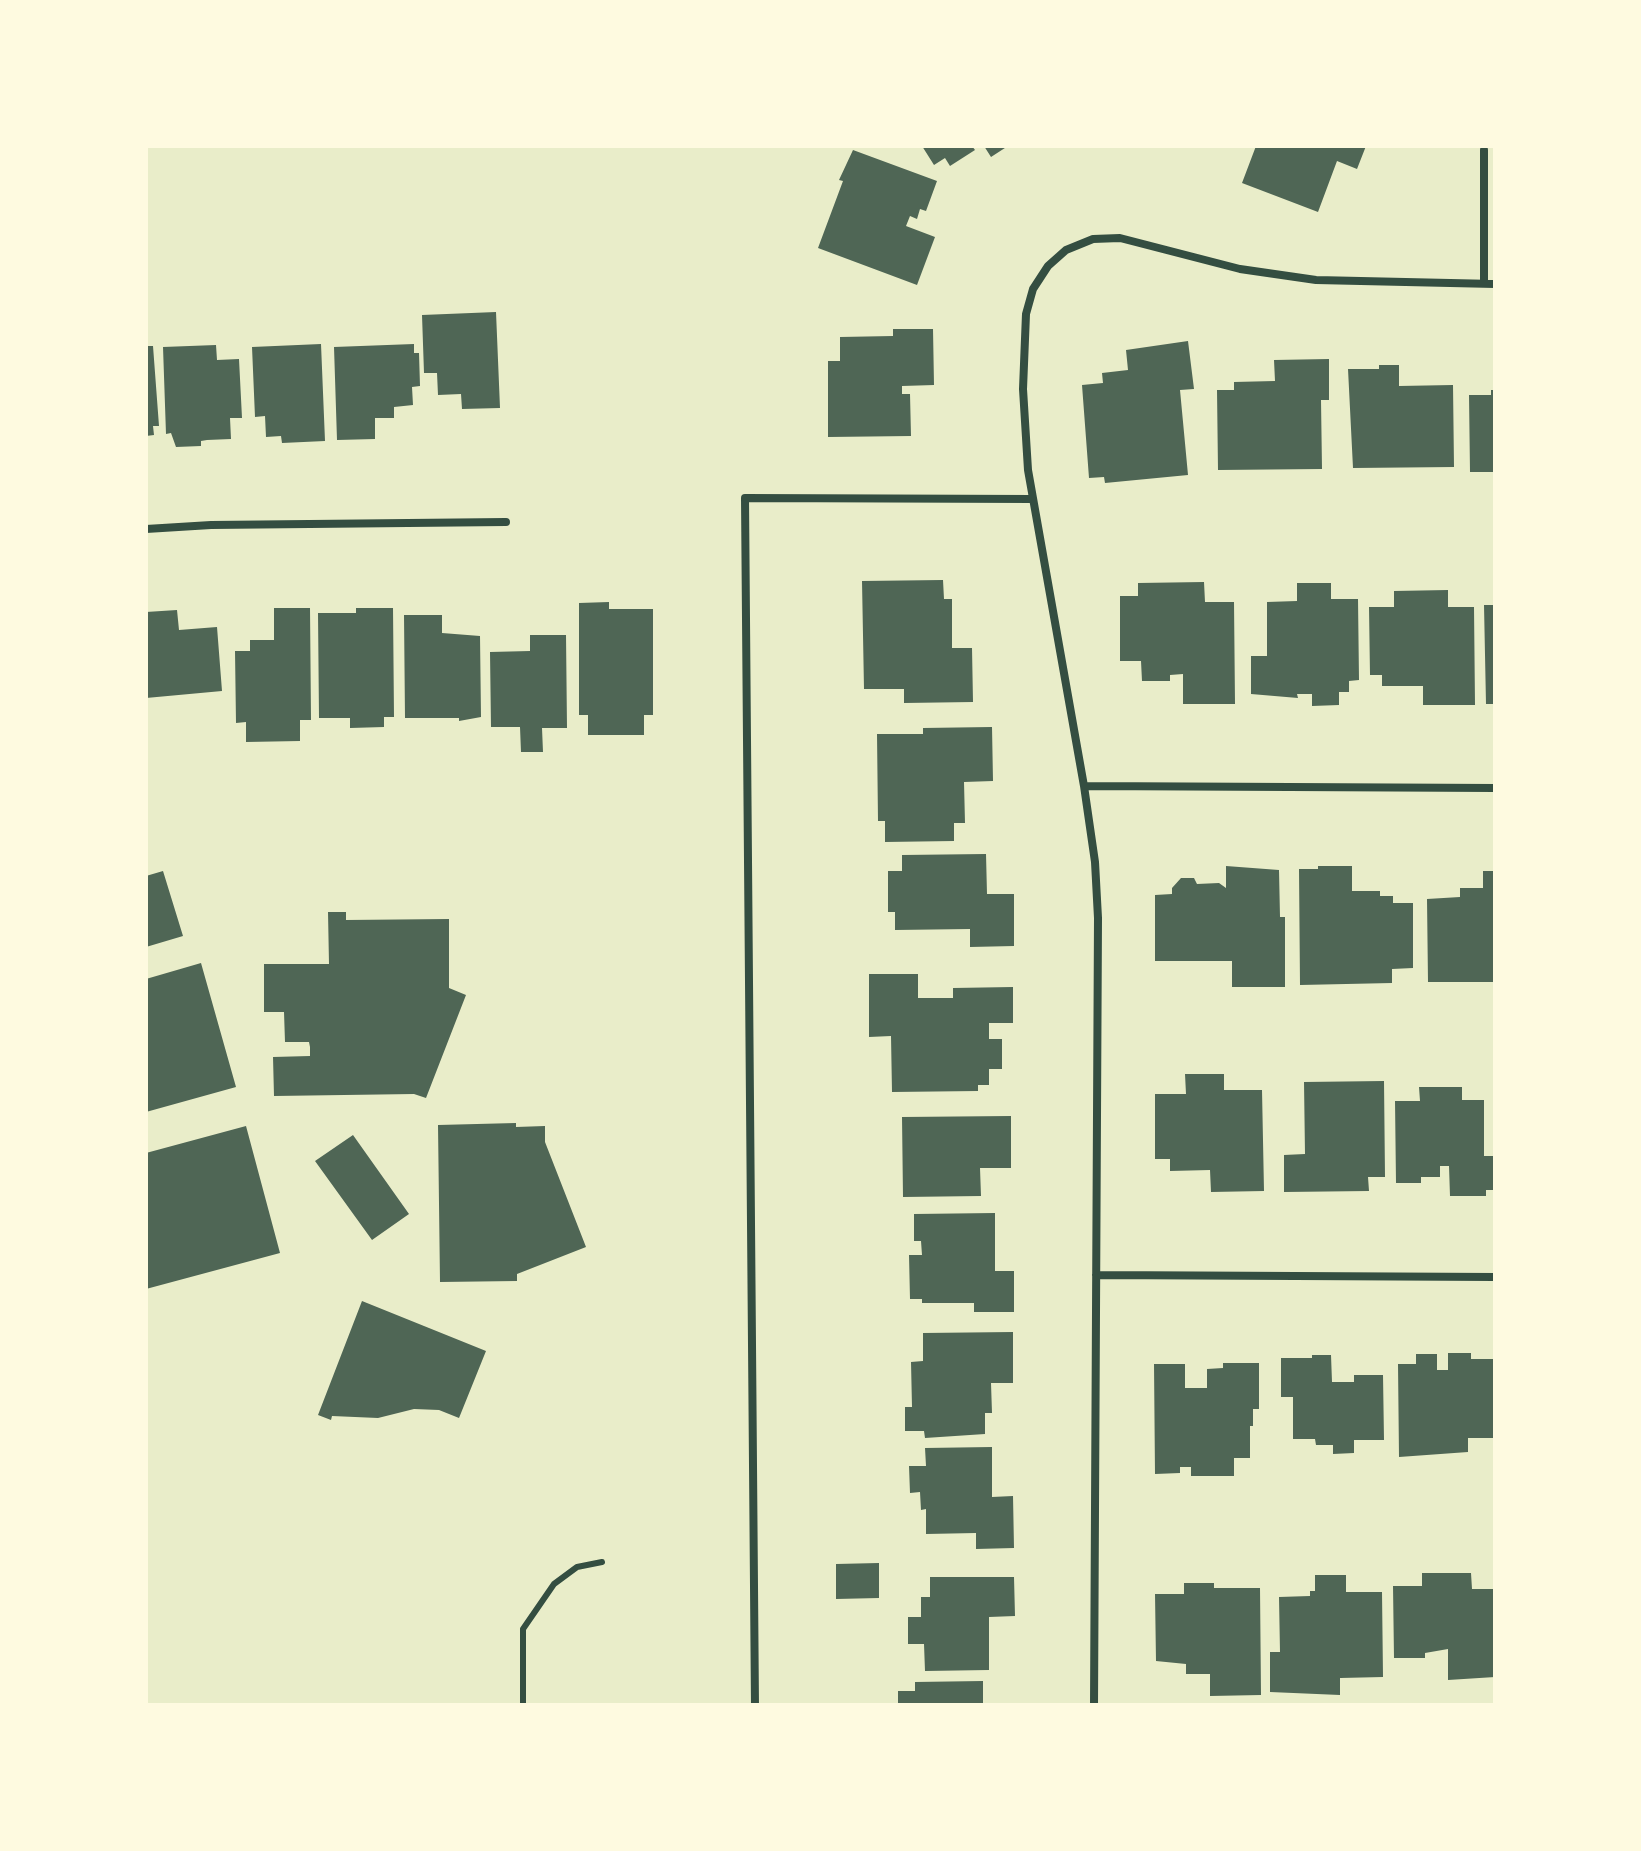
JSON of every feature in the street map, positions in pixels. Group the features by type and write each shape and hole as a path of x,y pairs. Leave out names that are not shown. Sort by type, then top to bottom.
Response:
{"street":[{"path":"1484,150 1484,283"},
{"path":"1094,1705 1098,918 1095,862 1084,786 1032,499 1023,389 1026,314 1033,289 1048,266 1066,250 1093,239 1120,238 1240,269 1316,280 1495,284"},
{"path":"755,1705 745,498 1032,499"},
{"path":"146,529 211,525 506,522"},
{"path":"1084,786 1495,788"},
{"path":"1096,1275 1495,1277"}],"lane":[{"path":"523,1705 523,1629 554,1584 577,1567 602,1562"}],"building":[{"path":"922,146 972,146 975,150 950,166 945,158 934,165"},
{"path":"984,146 1008,146 991,157"},
{"path":"1256,146 1366,146 1357,169 1337,161 1318,212 1242,183"},
{"path":"853,150 937,181 926,211 920,209 917,219 910,216 906,226 935,237 917,285 818,248 843,181 839,180"},
{"path":"496,312 500,408 462,409 461,394 438,395 437,373 424,373 422,315"},
{"path":"893,329 933,329 934,385 902,386 902,394 910,394 911,436 828,437 828,361 840,361 840,337 893,336"},
{"path":"1188,341 1194,389 1180,390 1188,475 1105,483 1104,477 1089,478 1082,385 1103,383 1102,373 1128,370 1126,350"},
{"path":"321,344 325,441 282,443 281,436 266,437 265,416 255,417 252,347"},
{"path":"414,344 414,353 419,353 420,386 412,387 413,405 394,407 394,418 375,418 375,439 337,440 334,347"},
{"path":"216,345 217,360 239,359 242,418 230,418 231,439 201,441 201,446 176,447 171,433 166,434 163,347"},
{"path":"146,346 153,346 159,426 153,426 154,435 146,436"},
{"path":"1329,359 1329,400 1321,400 1322,469 1218,470 1217,390 1234,390 1234,382 1275,381 1274,360"},
{"path":"1379,365 1399,365 1399,386 1453,385 1454,467 1353,468 1348,369 1379,369"},
{"path":"1491,390 1495,390 1495,472 1470,472 1469,395 1491,395"},
{"path":"943,580 944,599 952,599 952,648 972,648 973,702 904,703 904,689 864,689 862,581"},
{"path":"1204,582 1205,602 1234,602 1235,704 1183,704 1183,674 1170,675 1170,681 1142,681 1141,661 1120,661 1120,596 1138,596 1138,583"},
{"path":"1297,583 1331,583 1331,599 1358,599 1359,680 1349,681 1349,692 1339,692 1339,705 1312,706 1312,694 1297,694 1298,698 1251,694 1251,656 1267,656 1267,602 1297,601"},
{"path":"1448,590 1448,607 1474,607 1475,705 1423,705 1423,686 1382,686 1382,675 1370,675 1369,607 1394,607 1394,591"},
{"path":"609,602 609,609 653,609 653,715 644,715 644,735 588,735 588,715 579,715 579,603"},
{"path":"1484,605 1495,605 1495,704 1486,704"},
{"path":"274,608 310,608 311,720 300,720 300,741 246,742 246,722 236,723 235,651 250,651 250,640 274,640"},
{"path":"356,608 393,608 394,717 384,717 384,727 350,728 350,718 319,718 318,613 356,613"},
{"path":"177,610 179,630 217,627 222,691 146,698 146,612"},
{"path":"404,615 442,615 442,633 480,636 481,717 459,721 459,718 405,718"},
{"path":"530,635 566,635 567,728 542,728 543,752 521,752 520,727 491,727 490,652 530,651"},
{"path":"992,727 993,781 964,782 965,823 954,823 954,841 885,842 885,821 878,821 877,734 923,734 923,728"},
{"path":"986,854 987,894 1014,894 1014,946 970,947 970,929 895,930 895,912 888,912 888,871 902,871 902,855"},
{"path":"1226,866 1279,870 1280,917 1285,917 1285,987 1232,987 1232,961 1155,961 1155,895 1172,894 1172,888 1181,878 1194,878 1197,884 1219,883 1226,888"},
{"path":"1318,866 1352,866 1352,891 1380,891 1380,896 1393,896 1393,903 1413,903 1413,968 1392,969 1392,983 1300,985 1299,869 1318,869"},
{"path":"163,871 183,936 146,947 146,876"},
{"path":"1483,871 1495,871 1495,982 1428,982 1427,899 1460,897 1460,888 1483,888"},
{"path":"328,912 346,912 346,920 449,919 449,988 466,995 426,1098 414,1094 274,1096 273,1057 310,1056 310,1047 309,1042 285,1042 284,1012 264,1012 264,964 329,964"},
{"path":"201,963 236,1087 146,1112 146,979"},
{"path":"869,974 918,974 918,998 953,998 953,988 1013,987 1013,1023 989,1023 989,1039 1002,1039 1002,1069 989,1069 989,1085 978,1085 978,1091 892,1092 891,1036 869,1037"},
{"path":"1185,1074 1224,1074 1224,1090 1262,1090 1264,1191 1211,1192 1210,1170 1170,1171 1170,1159 1155,1159 1155,1094 1186,1094"},
{"path":"1384,1081 1385,1177 1368,1177 1369,1191 1284,1192 1284,1155 1305,1154 1304,1082"},
{"path":"1419,1087 1462,1087 1462,1100 1484,1100 1484,1156 1495,1156 1495,1190 1486,1190 1486,1196 1450,1196 1449,1166 1440,1166 1440,1177 1421,1177 1421,1183 1396,1183 1395,1101 1420,1101"},
{"path":"1011,1116 1011,1168 980,1168 981,1196 903,1197 902,1117"},
{"path":"516,1123 516,1127 545,1126 545,1142 586,1247 517,1274 517,1281 440,1282 438,1125"},
{"path":"246,1126 280,1253 146,1289 146,1153"},
{"path":"353,1135 409,1214 372,1240 315,1161"},
{"path":"995,1213 995,1271 1014,1271 1014,1312 974,1312 974,1303 922,1303 922,1299 910,1299 909,1255 922,1255 921,1241 914,1241 914,1214"},
{"path":"362,1301 486,1351 459,1418 439,1410 414,1409 378,1418 332,1416 331,1420 318,1415"},
{"path":"1013,1332 1013,1383 991,1383 992,1413 985,1413 985,1434 925,1438 924,1431 905,1431 905,1407 912,1407 911,1362 923,1361 923,1333"},
{"path":"1448,1353 1471,1353 1471,1359 1495,1359 1495,1438 1468,1438 1468,1452 1399,1457 1398,1364 1416,1364 1416,1354 1437,1354 1437,1370 1448,1370"},
{"path":"1312,1355 1331,1355 1332,1382 1354,1382 1354,1375 1383,1375 1384,1440 1354,1440 1354,1453 1333,1454 1333,1445 1316,1445 1315,1439 1293,1439 1293,1397 1281,1397 1281,1358 1312,1358"},
{"path":"1223,1363 1259,1363 1259,1409 1253,1409 1250,1458 1234,1458 1234,1476 1191,1476 1191,1467 1180,1467 1180,1473 1155,1474 1154,1364 1185,1364 1185,1388 1207,1388 1207,1369 1223,1368"},
{"path":"992,1447 992,1497 1013,1496 1014,1548 976,1549 976,1533 926,1534 926,1509 921,1510 920,1492 910,1493 909,1466 926,1466 925,1448"},
{"path":"879,1563 879,1598 836,1599 836,1564"},
{"path":"1422,1573 1471,1573 1472,1589 1495,1589 1495,1677 1448,1680 1448,1649 1425,1653 1425,1658 1394,1658 1393,1586 1422,1586"},
{"path":"1315,1575 1346,1575 1346,1592 1382,1592 1383,1677 1340,1678 1340,1695 1270,1692 1270,1652 1280,1652 1279,1597 1310,1596 1310,1591 1315,1591"},
{"path":"930,1577 1014,1577 1015,1616 989,1617 989,1670 925,1671 924,1644 908,1644 908,1617 921,1617 921,1597 930,1597"},
{"path":"1184,1583 1214,1583 1214,1588 1260,1588 1261,1695 1210,1696 1210,1674 1186,1674 1186,1664 1156,1661 1155,1594 1184,1594"},
{"path":"983,1681 983,1705 898,1705 898,1691 915,1691 915,1682"}]}
